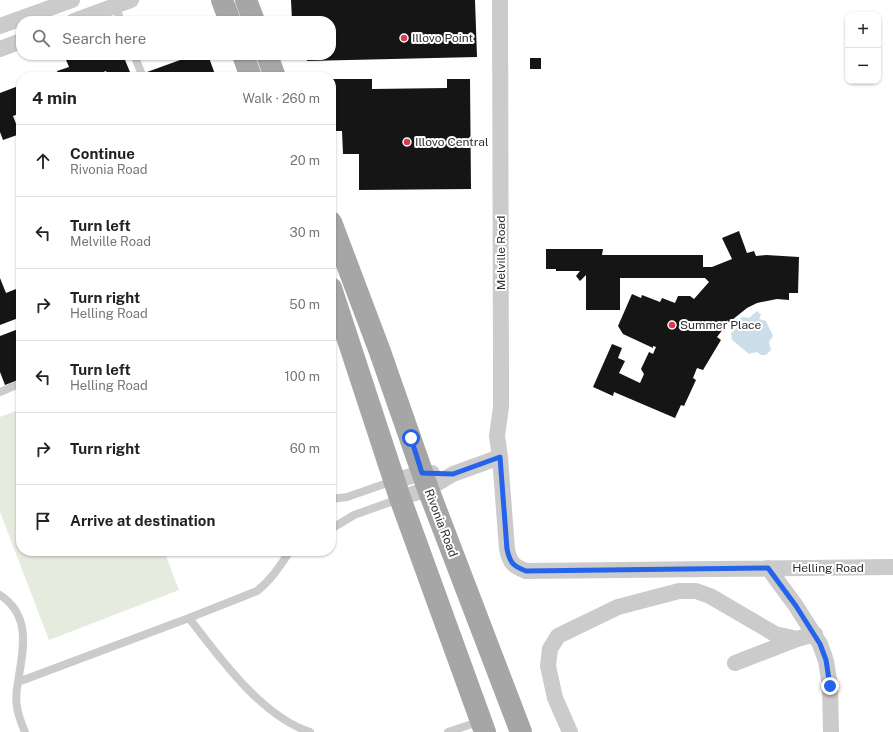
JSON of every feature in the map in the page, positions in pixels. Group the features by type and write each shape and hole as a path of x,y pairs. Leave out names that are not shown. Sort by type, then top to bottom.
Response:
{"main road":[{"path":"222,0 228,16"},
{"path":"246,0 252,16"},
{"path":"245,60 249,72"},
{"path":"269,60 273,72"},
{"name":"Rivonia Road","path":"336,235 380,349 425,481 521,732"},
{"path":"336,303 397,490 483,726"}],"street":[{"path":"35,16 72,0"},
{"path":"85,16 114,3 132,0"},
{"name":"Melville Road","path":"500,0 501,368 500,407 497,436 500,457"},
{"path":"0,26 16,22"},
{"path":"0,49 16,43"},
{"path":"397,490 453,474 500,457"},
{"name":"Helling Road","path":"500,457 509,560 516,567 526,571 893,567"},
{"path":"768,568 815,634 820,644 826,660 829,680 831,732"},
{"path":"570,732 555,698 548,666 550,649 558,636 618,607 679,591 696,591 710,596 775,634 797,639"},
{"path":"735,663 797,639 815,634"}],"lane":[{"path":"114,3 119,16"},
{"path":"136,60 141,72"},
{"path":"0,392 16,385"},
{"path":"336,498 347,497 373,487 397,490"},
{"path":"336,525 397,490"},
{"path":"18,682 257,591 273,576 287,556"},
{"path":"0,595 16,611 21,622 23,651 16,693 16,706 24,732"},
{"path":"189,618 259,701 283,719 310,732"},
{"path":"448,732 483,726"}],"shaded area":[{"path":"16,411 16,554 0,512 0,417"},
{"path":"17,556 166,556 179,590 49,640"}],"water":[{"path":"757,311 761,315 759,319 766,321 773,336 769,342 771,350 766,355 761,355 757,352 749,354 732,340 731,333 739,326 740,318 749,318"}],"building":[{"name":"Illovo Point","path":"291,0 475,0 477,57 307,61 336,60 336,16 292,16"},
{"path":"530,58 541,58 541,69 530,69"},
{"path":"66,60 125,60 130,72 57,72 69,67"},
{"path":"180,60 210,60 214,72 147,72"},
{"name":"Illovo Central","path":"336,79 372,79 372,89 447,88 447,79 470,79 471,189 359,190 359,154 343,154 342,131 336,131"},
{"path":"16,87 16,115 13,116 16,124 16,135 3,140 0,132 0,93"},
{"name":"Summer Place","path":"739,231 747,253 754,251 756,256 766,255 799,257 798,293 789,293 789,300 777,299 757,303 747,308 727,324 717,337 721,340 703,370 697,368 693,378 696,380 684,406 681,405 675,418 614,392 613,396 593,387 612,344 622,348 618,358 625,361 619,373 640,383 644,374 641,369 649,352 653,354 656,347 653,346 653,348 623,334 618,326 632,294 641,298 642,295 660,302 662,298 675,303 678,296 690,296 694,299 709,282 705,278 620,278 620,310 586,310 586,275 580,281 576,276 580,271 556,271 556,269 546,269 546,249 603,249 602,255 703,255 703,267 712,267 732,259 722,238"},
{"path":"0,278 6,293 16,289 16,319 0,325"},
{"path":"16,330 16,381 5,385 0,372 0,336"}],"place":[{"name":"Illovo Point","path":"404,38"},
{"name":"Illovo Central","path":"407,142"},
{"name":"Summer Place","path":"672,325"}],"route":[{"path":"411,438 422,473 453,474 500,457 509,560 516,567 526,571 768,568 815,634 826,660 830,686"}]}
